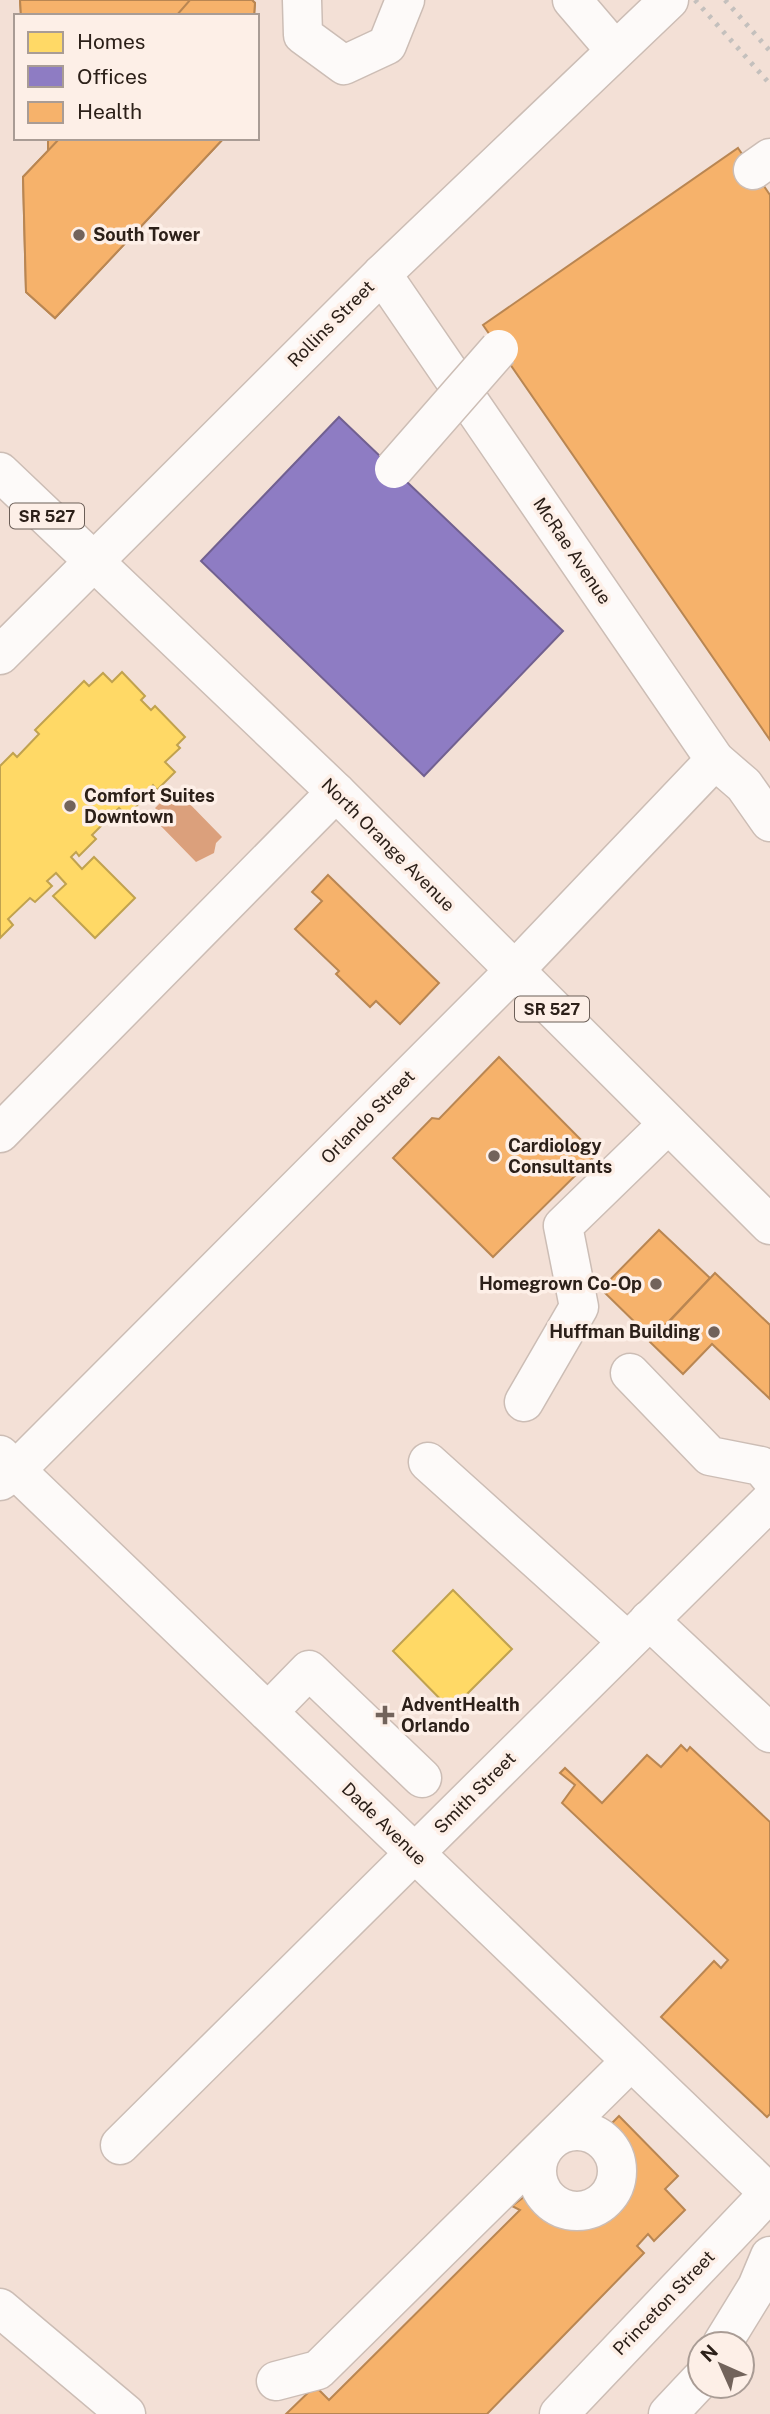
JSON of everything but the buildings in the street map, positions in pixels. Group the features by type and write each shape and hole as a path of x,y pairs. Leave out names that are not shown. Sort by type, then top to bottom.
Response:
{"main road":[{"path":"302,0 303,35 344,65 387,45 405,0"},
{"path":"572,0 614,49"},
{"name":"Rollins Street","path":"0,655 382,274 614,49 669,0"},
{"name":"McRae Avenue","path":"382,274 715,760 744,785 770,822"},
{"path":"394,469 499,349"},
{"name":"North Orange Avenue","path":"0,472 336,792 513,972 770,1225"},
{"name":"Orlando Street","path":"5,1469 513,972 715,760"},
{"path":"0,1133 336,792"},
{"path":"524,1402 579,1307 563,1226 668,1124"},
{"path":"630,1373 710,1456 761,1466 770,1477"},
{"path":"428,1462 770,1733"},
{"name":"Dade Avenue","path":"5,1469 268,1713 770,2193"},
{"name":"Smith Street","path":"121,2145 770,1501"},
{"path":"268,1713 309,1670 422,1778"},
{"path":"276,2381 318,2370 631,2061"},
{"name":"Princeton Street","path":"559,2414 770,2193"},
{"path":"731,2330 757,2287 770,2256"},
{"path":"746,2330 770,2305"},
{"path":"0,2308 125,2414"},
{"path":"668,2414 686,2394"}],"shaded area":[{"path":"169,794 176,802 182,796 222,837 216,843 214,853 196,862 157,822 163,816 155,808"}],"railway":[{"path":"695,0 770,84"},
{"path":"725,0 770,51"}],"place":[{"name":"South Tower","path":"79,235"},
{"name":"Comfort Suites Downtown","path":"70,806"},
{"name":"Cardiology Consultants","path":"494,1156"},
{"name":"Homegrown Co-Op","path":"656,1284"},
{"name":"Huffman Building","path":"714,1332"},
{"name":"AdventHealth Orlando","path":"385,1715"}]}
